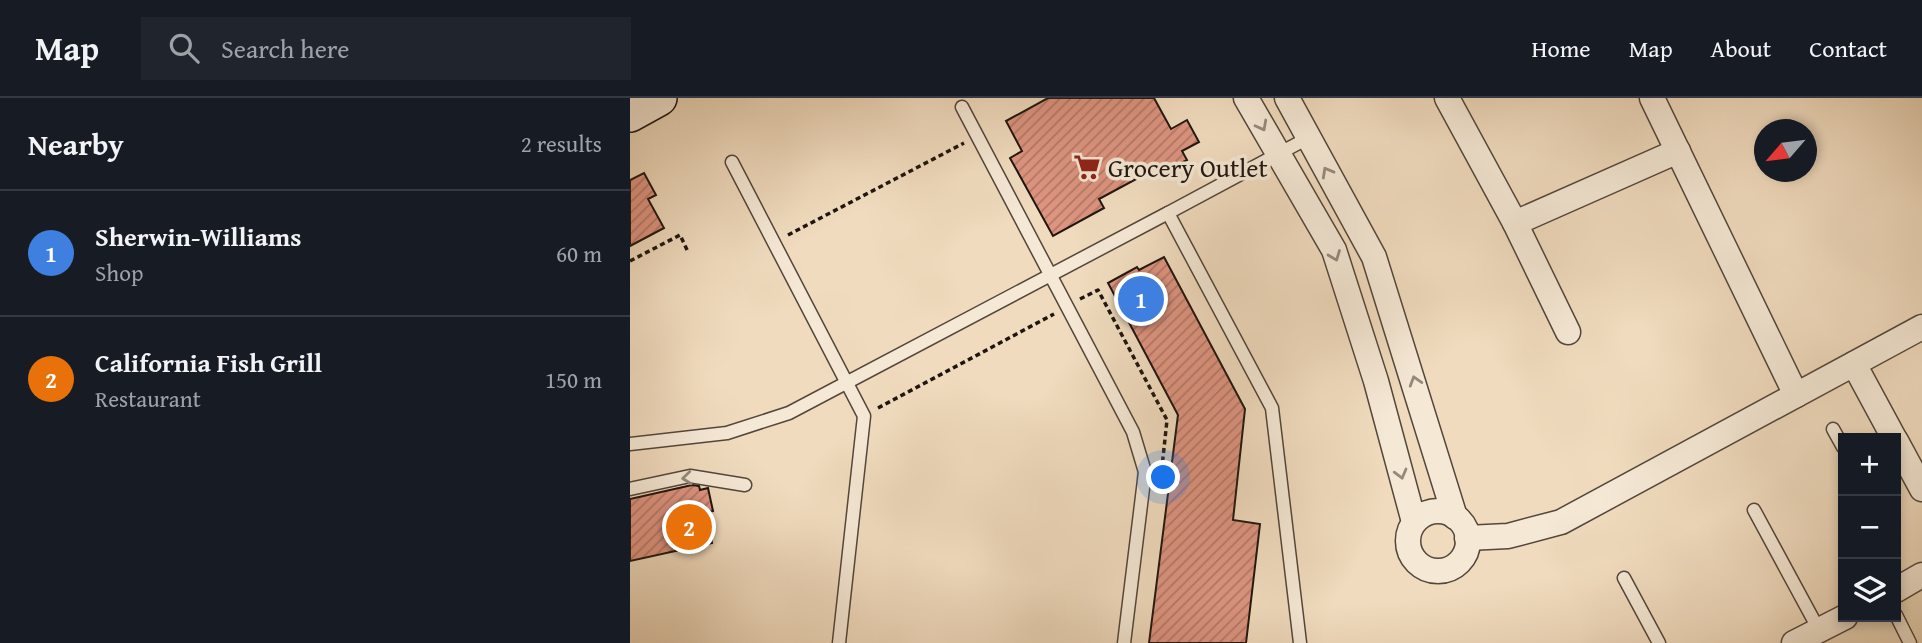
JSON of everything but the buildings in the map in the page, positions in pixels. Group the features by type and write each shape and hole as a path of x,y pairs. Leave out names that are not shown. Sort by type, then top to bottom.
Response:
{"main road":[{"path":"630,114 660,98"}],"street":[{"path":"1246,98 1334,250 1391,433 1414,522"},
{"path":"1287,98 1374,257 1461,527 1465,553 1460,562 1451,568 1432,571 1422,567 1410,551 1408,541 1414,522 1421,516 1438,511 1461,527 1508,536 1561,522 1922,327"},
{"path":"1447,98 1515,223 1569,332"},
{"path":"1652,98 1796,395"},
{"path":"1515,223 1678,151"},
{"path":"1854,364 1890,433"},
{"path":"1391,433 1428,425"},
{"path":"1901,452 1922,489"},
{"path":"1901,587 1922,575"},
{"path":"1794,643 1838,620"}],"lane":[{"path":"962,107 1133,432 1145,472 1124,643"},
{"path":"630,444 727,433 789,413 1308,138"},
{"path":"732,162 849,382 864,416 839,643"},
{"path":"1168,213 1272,408 1300,643"},
{"path":"1833,429 1838,438"},
{"path":"630,489 690,476 745,485"},
{"path":"1754,510 1819,630"},
{"path":"1624,579 1658,643"},
{"path":"1900,622 1910,643"}],"path":[{"path":"786,236 964,143"},
{"path":"630,261 680,235 688,252"},
{"path":"876,409 1055,313"}],"place":[{"name":"Grocery Outlet","path":"1087,167"},
{"name":"Sherwin-Williams","path":"1141,299"},
{"name":"California Fish Grill","path":"689,527"}]}
